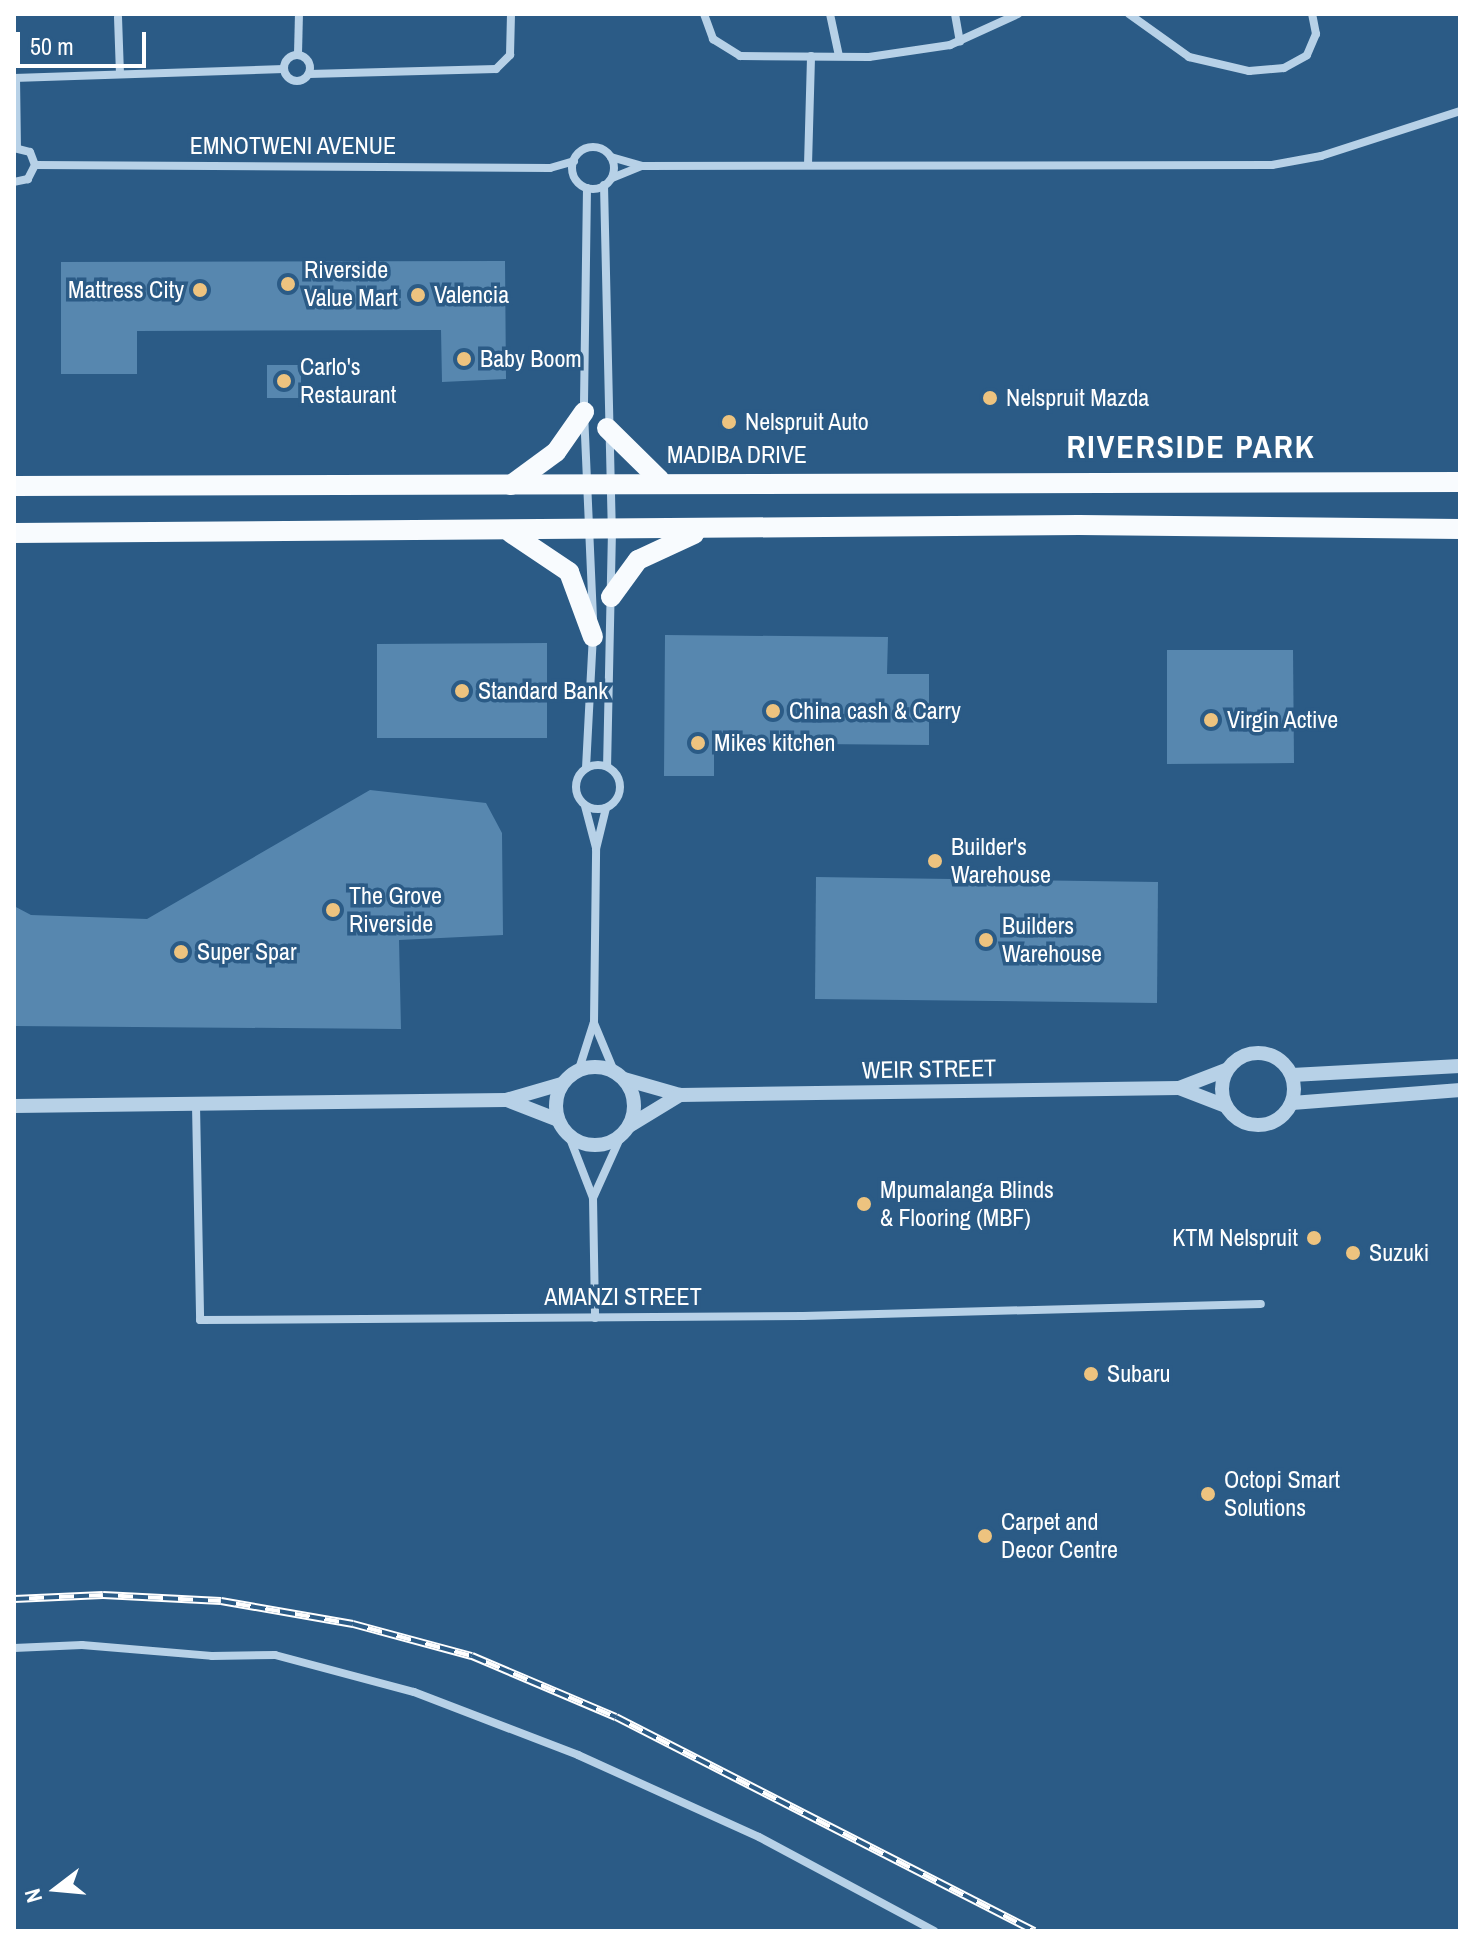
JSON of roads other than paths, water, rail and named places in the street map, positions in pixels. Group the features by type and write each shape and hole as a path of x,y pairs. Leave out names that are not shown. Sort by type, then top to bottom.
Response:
{"main road":[{"path":"507,487 556,452 584,412"},
{"path":"607,428 660,480"},
{"name":"MADIBA DRIVE","path":"14,486 507,487 660,480 1460,482"},
{"path":"14,533 1079,525 1460,529"},
{"path":"611,597 638,560 705,530"},
{"path":"507,531 543,550 569,572 593,637"}],"street":[{"path":"298,54 299,14"},
{"path":"14,182 28,179 35,165 30,152 16,148 15,78 284,69 295,81 309,74 478,72 502,66 512,45 511,14"},
{"path":"704,14 713,39 740,56 908,55 960,42 1018,14"},
{"path":"830,14 839,56"},
{"path":"955,14 960,42"},
{"path":"1129,14 1189,57 1249,71 1284,68 1307,55 1316,34 1312,14"},
{"path":"118,17 120,74"},
{"path":"284,69 290,57 298,54"},
{"path":"298,54 309,61 309,74"},
{"path":"808,165 811,56"},
{"path":"596,849 585,806 576,790 586,768 593,637 584,412 587,188 574,176 574,161 592,147 611,157 642,166 1272,165 1321,156 1460,111"},
{"path":"611,157 612,178"},
{"name":"EMNOTWENI AVENUE","path":"35,165 550,168 574,161"},
{"path":"587,188 604,185 612,178 642,166"},
{"name":"EMNOTWENI AVENUE","path":"550,168 574,176"},
{"path":"14,1106 506,1100 561,1084 579,1069 594,1022 596,849 606,808 618,797 620,785 607,766 612,530 607,428 604,185"},
{"path":"586,768 607,766"},
{"path":"585,806 606,808"},
{"path":"593,1198 625,1131 634,1102 594,1022"},
{"path":"1179,1088 1226,1070 1242,1056 1259,1052 1279,1059 1292,1075 1292,1103"},
{"path":"1292,1075 1460,1066"},
{"path":"579,1069 619,1075 680,1095"},
{"path":"1226,1070 1221,1084 1226,1106"},
{"path":"558,1120 561,1084"},
{"path":"1179,1088 1226,1106 1244,1123 1260,1125 1275,1121 1292,1103 1460,1090"},
{"name":"WEIR STREET","path":"680,1095 1179,1088"},
{"path":"569,1136 590,1145 625,1131 680,1095"},
{"path":"506,1100 558,1120 569,1136 593,1198 595,1318"},
{"name":"AMANZI STREET","path":"196,1105 200,1320 595,1318 1261,1304"},
{"path":"14,1648 82,1645 212,1656 275,1655 414,1692 578,1755 759,1837 934,1931"}],"railway":[{"path":"14,1599 103,1595 221,1601 353,1624 472,1656 616,1717 1035,1931"}],"place":[{"name":"Riverside Value Mart","path":"288,284"},
{"name":"Mattress City","path":"200,290"},
{"name":"Valencia","path":"418,295"},
{"name":"Baby Boom","path":"464,359"},
{"name":"Carlo's Restaurant","path":"284,381"},
{"name":"Nelspruit Mazda","path":"990,398"},
{"name":"Nelspruit Auto","path":"729,422"},
{"name":"Standard Bank","path":"462,691"},
{"name":"China cash & Carry","path":"773,711"},
{"name":"Virgin Active","path":"1211,720"},
{"name":"Mikes kitchen","path":"698,743"},
{"name":"Builder's Warehouse","path":"935,861"},
{"name":"The Grove Riverside","path":"333,910"},
{"name":"Builders Warehouse","path":"986,940"},
{"name":"Super Spar","path":"181,952"},
{"name":"Mpumalanga Blinds & Flooring (MBF)","path":"864,1204"},
{"name":"KTM Nelspruit","path":"1314,1238"},
{"name":"Suzuki","path":"1353,1253"},
{"name":"Subaru","path":"1091,1374"},
{"name":"Octopi Smart Solutions","path":"1208,1494"},
{"name":"Carpet and Decor Centre","path":"985,1536"}],"district":[{"name":"RIVERSIDE PARK","path":"1191,447"}]}
